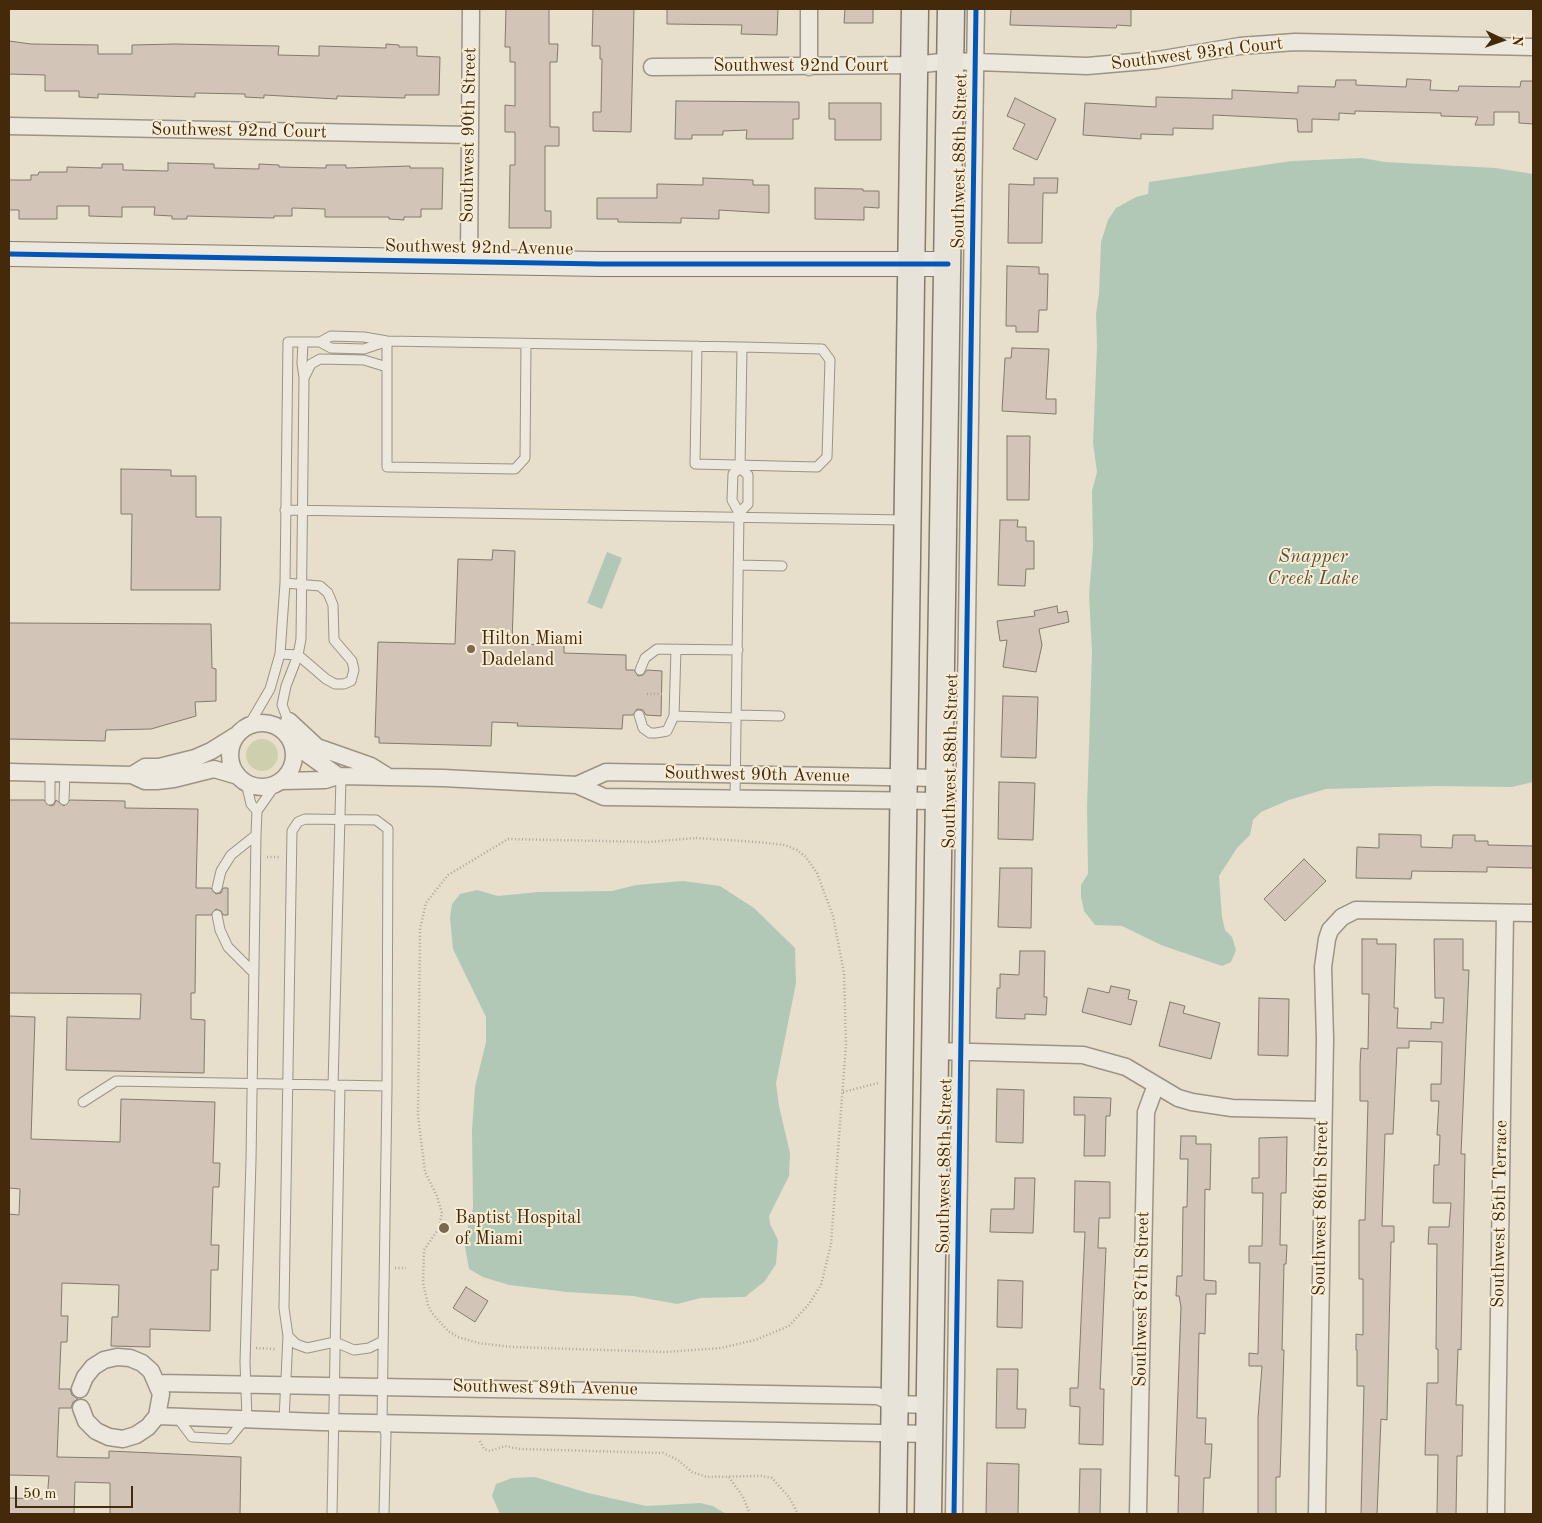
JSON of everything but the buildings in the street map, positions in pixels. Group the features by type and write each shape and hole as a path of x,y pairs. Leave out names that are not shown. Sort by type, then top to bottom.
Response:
{"main road":[{"path":"892,1514 895,1404 891,1081 904,789 915,9"},
{"name":"Southwest 88th Street","path":"928,1514 930,1405 948,1051 940,789 951,9"},
{"path":"891,1081 920,1059 948,1051"}],"street":[{"name":"Southwest 90th Street","path":"469,261 471,9"},
{"path":"809,9 809,67"},
{"name":"Southwest 88th Street","path":"954,1514 948,1051 976,9"},
{"name":"Southwest 93rd Court","path":"950,61 1057,66 1117,64 1240,46 1295,42 1533,47"},
{"name":"Southwest 92nd Court","path":"652,67 914,65 950,61"},
{"name":"Southwest 92nd Court","path":"9,126 469,135"},
{"name":"Southwest 92nd Avenue","path":"9,254 601,264 948,264"},
{"name":"Southwest 90th Avenue","path":"289,722 317,747 371,766 389,777"},
{"path":"132,775 146,767 169,766 195,758 211,751 235,736 248,725 256,723 272,724 285,733 291,742 340,776"},
{"path":"235,736 229,757 232,767 242,780"},
{"path":"9,772 132,775 145,781 157,781 214,770 266,787 278,782 291,768 293,760 291,742"},
{"name":"Southwest 90th Avenue","path":"577,786 606,772 736,774 904,789 940,789"},
{"name":"Southwest 90th Avenue","path":"278,782 325,780 340,776 577,786 604,798 736,799 904,789 940,789"},
{"name":"Southwest 86th Street","path":"1317,1514 1325,947 1330,930 1350,912 1365,910 1505,913"},
{"path":"1505,913 1533,914"},
{"name":"Southwest 85th Terrace","path":"1496,1514 1505,913"},
{"path":"948,1051 1083,1055 1126,1067 1178,1098 1212,1106 1323,1110"},
{"name":"Southwest 87th Street","path":"1138,1514 1146,1112 1156,1085"},
{"path":"80,1389 85,1377 93,1367 104,1360 117,1357 130,1358 142,1363 151,1371 158,1383 161,1394 157,1416 148,1427 136,1435 123,1438 109,1437 96,1431 86,1421 81,1408"},
{"name":"Southwest 89th Avenue","path":"158,1383 878,1396 895,1404 930,1405"},
{"path":"157,1416 335,1422 930,1434"}],"lane":[{"path":"388,341 387,467 515,469 525,458 526,344"},
{"path":"248,725 270,689 280,654 284,583 288,342 320,342 331,348 364,349 388,341 697,346 822,349 830,360 827,457 817,467 695,464 697,346"},
{"path":"291,742 289,722 283,709 283,699 298,655 301,639 303,584 303,342"},
{"path":"739,515 748,504 748,476 740,466 742,347"},
{"path":"304,378 311,364 320,359 364,360 388,366"},
{"path":"736,799 739,515 732,500 732,474 740,466"},
{"path":"285,510 739,515 908,520"},
{"path":"738,564 782,566"},
{"path":"280,654 298,655 326,679 335,684 344,684 351,681 354,670 352,661 334,640 333,605 328,593 320,586 284,583"},
{"path":"640,670 650,652 657,649 738,650"},
{"path":"639,715 644,728 650,733 667,731 674,716 676,649"},
{"path":"674,716 780,716"},
{"path":"50,800 58,773"},
{"path":"58,773 64,800"},
{"path":"332,1514 335,1422 334,1342 340,776"},
{"path":"242,780 251,804 257,811"},
{"path":"246,1419 247,1384 245,1362 257,811 278,782"},
{"path":"284,1420 284,1384 288,1336 284,1308 292,831 298,822 305,819 376,820 388,829 387,1086 382,1386 382,1422 386,1434 384,1514"},
{"path":"217,888 221,871 231,855 256,835"},
{"path":"216,915 220,930 228,947 253,972"},
{"path":"83,1102 116,1081 288,1086 387,1086"},
{"path":"288,1336 296,1344 307,1348 334,1342 354,1350 361,1350 383,1340"}],"path":[{"path":"646,694 668,694"},
{"path":"713,838 785,846 803,854 812,865 824,890 840,944 847,1020 843,1092 834,1214 828,1261 824,1277 814,1298 789,1326 755,1340 705,1350 646,1352 512,1347 478,1343 458,1337 448,1331 428,1305 423,1283 423,1255 428,1241 439,1228 442,1213 437,1196 425,1172 418,1116 418,1005 422,912 433,892 448,875 508,839 649,842 713,838"},
{"path":"263,858 283,857"},
{"path":"843,1092 891,1081"},
{"path":"254,1348 277,1349"},
{"path":"480,1436 484,1449 490,1452 505,1446 520,1449 662,1452 678,1460 692,1472 707,1477 761,1476 772,1478 789,1496 798,1514"},
{"path":"729,1477 743,1497 750,1514"}],"shaded area":[{"path":"262,739 268,740 273,744 277,749 277,761 273,766 268,770 262,771 256,770 251,766 247,761 246,755 247,749 251,744 256,740"}],"water":[{"name":"Snapper Creek Lake","path":"1362,158 1385,162 1496,168 1533,174 1533,782 1512,787 1435,786 1326,789 1289,800 1261,812 1253,820 1250,835 1237,848 1219,876 1222,917 1225,930 1232,937 1236,950 1231,962 1222,966 1161,945 1122,926 1095,925 1084,911 1081,897 1081,885 1088,874 1087,807 1092,652 1089,595 1093,547 1092,491 1097,472 1093,443 1097,346 1096,314 1099,294 1101,242 1108,220 1116,208 1136,197 1148,194 1149,182 1292,161"},
{"path":"607,552 622,558 602,609 587,603"},
{"path":"683,881 720,886 754,908 795,948 796,983 776,1083 779,1106 790,1153 789,1176 769,1216 770,1224 778,1240 776,1264 765,1281 745,1297 701,1298 677,1304 633,1296 567,1292 509,1285 483,1277 469,1269 464,1241 473,1208 472,1130 475,1087 486,1042 486,1017 453,949 450,918 452,904 460,894 477,890 498,896 538,892 612,891 636,885"},
{"path":"535,1477 588,1493 646,1506 700,1503 713,1506 726,1514 500,1514 492,1496 496,1484 512,1478"}],"cycle path":[{"path":"954,1514 976,9"},
{"path":"9,254 601,264 948,264"}],"place":[{"name":"Hilton Miami Dadeland","path":"471,649"},
{"name":"Baptist Hospital of Miami","path":"444,1228"}]}
